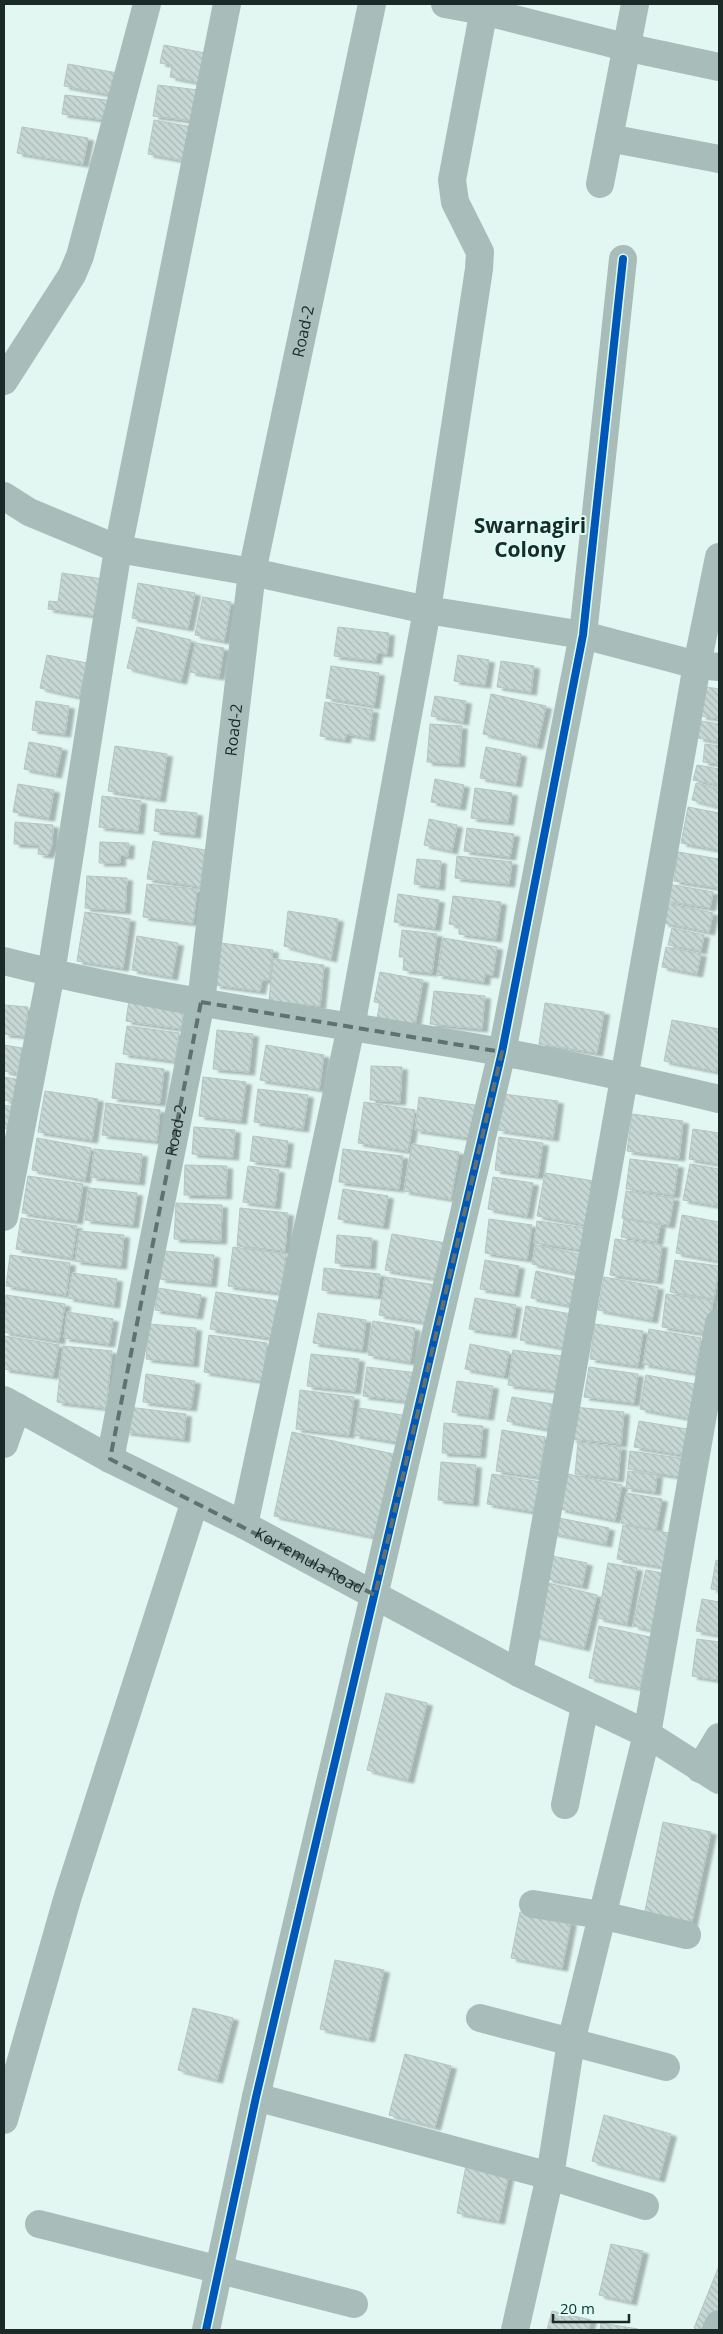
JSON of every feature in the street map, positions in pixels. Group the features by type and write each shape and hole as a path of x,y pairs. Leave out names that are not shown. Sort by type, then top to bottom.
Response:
{"street":[{"path":"4,381 72,275 80,256 147,4"},
{"path":"4,1217 51,973 118,549 227,4"},
{"name":"Road-2","path":"110,1459 201,1002 252,572 372,4"},
{"path":"445,4 484,7 625,47 719,67"},
{"path":"600,184 625,47 635,4"},
{"path":"244,1524 351,1027 427,610 479,269 480,252 454,202 452,180 484,7"},
{"path":"608,138 719,159"},
{"path":"206,2330 256,2097 502,1052 584,635 623,259"},
{"path":"4,496 29,512 118,549 252,572 427,610 584,635 708,666"},
{"path":"519,1673 624,1077 708,666 719,557"},
{"path":"4,962 201,1002 502,1052 719,1099"},
{"path":"515,2330 550,2176 571,2042 646,1734 719,1323"},
{"path":"4,1444 10,1404"},
{"name":"Korremula Road","path":"10,1404 110,1459 244,1524 519,1673 646,1734 709,1774"},
{"path":"4,2120 68,1896 195,1500"},
{"path":"565,1805 585,1706"},
{"path":"709,1774 719,1737"},
{"path":"533,1904 601,1915 687,1935"},
{"path":"480,2018 666,2067"},
{"path":"256,2097 550,2176 645,2206"},
{"path":"39,2224 354,2304"},
{"path":"716,2330 719,2324"}],"highlighted area":[{"path":"201,1002 502,1052 375,1595 110,1459"}],"building":[{"path":"164,45 210,54 201,83 170,77 172,65 160,63"},
{"path":"68,64 123,74 112,95 64,86"},
{"path":"158,85 206,91 195,121 153,116"},
{"path":"65,95 115,101 106,120 62,114"},
{"path":"154,120 192,127 186,161 148,154"},
{"path":"22,127 88,138 83,164 17,153"},
{"path":"62,573 104,579 99,616 48,609 49,601 58,602"},
{"path":"138,583 195,593 188,628 132,618"},
{"path":"203,597 231,602 224,641 195,635"},
{"path":"137,627 191,640 181,681 127,668"},
{"path":"338,627 389,633 387,654 377,653 376,661 334,656"},
{"path":"195,643 224,648 219,677 190,672"},
{"path":"47,655 87,663 79,697 40,688"},
{"path":"458,655 489,660 485,685 454,681"},
{"path":"501,661 534,666 531,692 497,687"},
{"path":"331,666 379,673 374,706 326,698"},
{"path":"706,687 719,689 719,719 701,716"},
{"path":"491,694 546,706 537,746 483,734"},
{"path":"435,696 466,701 463,722 431,716"},
{"path":"36,701 69,706 65,734 32,730"},
{"path":"325,702 373,710 369,738 346,734 345,740 320,736"},
{"path":"701,721 719,724 719,742 698,738"},
{"path":"430,724 462,726 459,764 427,762"},
{"path":"29,742 62,748 56,775 24,769"},
{"path":"705,744 719,746 719,764 703,762"},
{"path":"115,746 167,754 160,799 108,791"},
{"path":"486,747 521,754 516,784 480,778"},
{"path":"697,765 719,769 719,785 693,780"},
{"path":"435,779 464,785 460,807 431,802"},
{"path":"696,783 719,789 719,807 692,800"},
{"path":"18,784 54,790 49,818 13,812"},
{"path":"475,788 512,793 508,822 471,818"},
{"path":"102,796 141,801 138,831 99,827"},
{"path":"688,807 719,813 719,850 681,843"},
{"path":"156,809 197,813 195,835 154,831"},
{"path":"429,819 457,825 452,851 424,845"},
{"path":"15,822 53,825 52,845 48,855 38,854 39,845 14,844"},
{"path":"467,828 514,834 510,857 464,851"},
{"path":"153,841 205,850 200,887 147,879"},
{"path":"100,842 129,843 128,856 120,855 120,863 99,863"},
{"path":"678,852 719,859 719,888 674,881"},
{"path":"457,856 512,862 509,884 455,878"},
{"path":"417,859 441,861 439,887 414,884"},
{"path":"87,876 127,878 125,911 85,908"},
{"path":"147,884 197,889 193,923 143,917"},
{"path":"668,884 713,892 710,908 665,901"},
{"path":"398,894 439,900 435,928 394,922"},
{"path":"453,896 501,902 496,939 459,934 459,926 449,924"},
{"path":"667,903 713,913 709,932 663,923"},
{"path":"288,911 338,919 331,959 284,946"},
{"path":"85,912 130,919 123,968 77,961"},
{"path":"672,928 704,935 701,951 668,945"},
{"path":"402,930 437,934 432,973 403,970 404,957 399,957"},
{"path":"137,936 178,943 172,977 132,970"},
{"path":"443,938 497,947 493,975 485,974 484,982 437,975"},
{"path":"221,943 273,950 269,980 262,980 260,991 215,985"},
{"path":"666,947 701,954 697,974 662,967"},
{"path":"273,959 324,965 320,1006 269,1001"},
{"path":"380,972 423,980 415,1025 377,1018 380,1003 374,1002"},
{"path":"434,991 485,996 482,1029 430,1024"},
{"path":"130,994 185,1001 181,1029 126,1021"},
{"path":"545,1003 604,1012 597,1053 539,1044"},
{"path":"4,1005 28,1007 25,1036 4,1034"},
{"path":"672,1020 719,1029 719,1072 664,1061"},
{"path":"127,1026 179,1033 175,1061 123,1054"},
{"path":"217,1030 253,1034 249,1072 213,1069"},
{"path":"4,1045 22,1048 18,1074 4,1071"},
{"path":"266,1045 324,1055 319,1089 260,1080"},
{"path":"116,1063 164,1069 160,1103 112,1098"},
{"path":"371,1066 402,1067 400,1102 370,1100"},
{"path":"4,1077 21,1080 18,1102 4,1100"},
{"path":"203,1077 246,1082 241,1121 199,1116"},
{"path":"258,1089 308,1095 303,1129 254,1122"},
{"path":"45,1091 98,1099 92,1140 38,1132"},
{"path":"503,1094 558,1101 553,1138 498,1130"},
{"path":"419,1097 475,1105 470,1138 415,1130"},
{"path":"364,1102 415,1110 408,1151 358,1143"},
{"path":"106,1103 160,1110 157,1141 102,1135"},
{"path":"4,1105 14,1107 11,1130 4,1128"},
{"path":"632,1114 683,1121 679,1158 627,1151"},
{"path":"194,1127 235,1130 233,1157 192,1154"},
{"path":"693,1129 719,1133 719,1164 689,1159"},
{"path":"253,1136 288,1141 285,1165 250,1161"},
{"path":"499,1137 543,1143 538,1176 495,1170"},
{"path":"37,1138 91,1148 85,1180 32,1170"},
{"path":"412,1144 459,1152 451,1199 404,1191"},
{"path":"94,1149 142,1154 139,1182 91,1177"},
{"path":"343,1149 403,1156 399,1189 339,1182"},
{"path":"630,1159 678,1165 674,1195 626,1189"},
{"path":"690,1164 719,1169 719,1206 683,1200"},
{"path":"185,1165 227,1166 226,1196 184,1195"},
{"path":"248,1166 279,1170 275,1206 243,1202"},
{"path":"545,1173 600,1182 592,1226 537,1216"},
{"path":"28,1176 83,1184 77,1221 22,1213"},
{"path":"493,1177 533,1183 527,1216 488,1209"},
{"path":"89,1188 137,1193 133,1225 85,1220"},
{"path":"343,1189 388,1196 383,1226 338,1219"},
{"path":"626,1191 674,1198 669,1225 622,1218"},
{"path":"176,1203 222,1205 221,1241 174,1239"},
{"path":"240,1208 288,1213 285,1251 237,1246"},
{"path":"682,1215 719,1222 719,1261 676,1253"},
{"path":"21,1218 77,1226 72,1258 16,1249"},
{"path":"489,1219 532,1225 527,1259 485,1253"},
{"path":"624,1219 660,1225 657,1242 621,1237"},
{"path":"537,1221 586,1228 583,1250 534,1243"},
{"path":"79,1231 124,1235 121,1266 75,1261"},
{"path":"392,1234 446,1243 439,1279 385,1270"},
{"path":"337,1235 372,1238 370,1266 335,1263"},
{"path":"615,1239 662,1245 657,1281 610,1275"},
{"path":"536,1245 592,1257 588,1276 532,1264"},
{"path":"233,1247 286,1254 281,1293 228,1286"},
{"path":"163,1251 214,1255 211,1284 160,1279"},
{"path":"10,1255 70,1263 66,1295 6,1286"},
{"path":"485,1260 519,1266 514,1294 480,1289"},
{"path":"675,1260 719,1266 714,1299 670,1292"},
{"path":"324,1268 380,1274 378,1296 322,1290"},
{"path":"536,1271 585,1282 579,1307 531,1298"},
{"path":"72,1273 117,1279 114,1305 68,1298"},
{"path":"385,1277 442,1286 436,1324 379,1315"},
{"path":"604,1277 658,1287 652,1320 598,1310"},
{"path":"158,1288 201,1295 197,1316 155,1310"},
{"path":"216,1292 277,1301 271,1338 210,1329"},
{"path":"666,1294 713,1300 708,1334 662,1327"},
{"path":"6,1295 65,1304 59,1341 4,1332"},
{"path":"475,1298 516,1305 511,1335 469,1329"},
{"path":"526,1306 577,1315 571,1349 520,1340"},
{"path":"67,1312 113,1319 109,1344 64,1338"},
{"path":"318,1313 366,1320 362,1350 313,1343"},
{"path":"373,1321 415,1328 410,1362 368,1355"},
{"path":"149,1324 196,1328 193,1364 146,1359"},
{"path":"595,1324 643,1331 638,1366 590,1359"},
{"path":"649,1329 701,1338 695,1373 643,1364"},
{"path":"209,1335 267,1343 262,1381 204,1372"},
{"path":"4,1336 59,1345 53,1376 4,1369"},
{"path":"470,1344 509,1352 504,1376 465,1369"},
{"path":"63,1346 112,1351 106,1408 57,1402"},
{"path":"513,1350 562,1356 558,1391 508,1385"},
{"path":"311,1354 359,1359 355,1391 307,1386"},
{"path":"367,1367 418,1373 415,1402 363,1396"},
{"path":"589,1367 638,1374 634,1403 584,1397"},
{"path":"146,1374 195,1381 191,1408 143,1402"},
{"path":"646,1375 700,1385 693,1419 640,1409"},
{"path":"457,1381 493,1386 488,1417 452,1412"},
{"path":"300,1390 354,1397 349,1435 296,1429"},
{"path":"512,1397 552,1404 547,1429 507,1421"},
{"path":"128,1407 186,1414 184,1439 125,1432"},
{"path":"574,1407 624,1412 621,1444 571,1439"},
{"path":"359,1408 408,1416 404,1443 354,1435"},
{"path":"639,1421 693,1430 689,1456 634,1447"},
{"path":"444,1423 483,1426 480,1455 442,1453"},
{"path":"502,1430 545,1437 539,1477 496,1471"},
{"path":"292,1432 398,1455 380,1538 274,1516"},
{"path":"578,1442 621,1447 618,1479 575,1474"},
{"path":"630,1451 686,1459 683,1477 628,1469"},
{"path":"441,1462 476,1465 473,1503 438,1500"},
{"path":"628,1471 657,1475 655,1492 626,1488"},
{"path":"492,1474 541,1482 536,1512 487,1504"},
{"path":"568,1474 622,1485 615,1520 560,1509"},
{"path":"626,1493 662,1499 656,1530 621,1523"},
{"path":"554,1517 609,1528 606,1544 552,1533"},
{"path":"623,1525 675,1534 669,1568 617,1559"},
{"path":"552,1556 587,1563 582,1586 547,1579"},
{"path":"716,1560 719,1561 719,1590 711,1589"},
{"path":"608,1563 637,1568 627,1624 598,1618"},
{"path":"646,1570 668,1574 656,1631 633,1626"},
{"path":"544,1582 597,1595 584,1648 531,1635"},
{"path":"702,1599 719,1602 719,1635 696,1631"},
{"path":"599,1626 650,1637 640,1688 589,1678"},
{"path":"697,1639 719,1642 719,1680 692,1676"},
{"path":"386,1693 427,1703 408,1780 367,1770"},
{"path":"663,1822 711,1832 691,1926 644,1916"},
{"path":"520,1912 571,1922 562,1968 511,1958"},
{"path":"335,1960 384,1970 369,2039 320,2029"},
{"path":"193,2008 233,2018 217,2080 178,2070"},
{"path":"405,2054 451,2066 435,2127 389,2115"},
{"path":"604,2115 671,2134 659,2179 592,2161"},
{"path":"467,2160 510,2168 499,2221 457,2213"},
{"path":"611,2244 643,2251 631,2302 599,2295"},
{"path":"719,2266 719,2313 712,2330 699,2330 694,2328"},
{"path":"552,2311 591,2320 588,2330 547,2330"},
{"path":"601,2323 638,2329 638,2330 600,2330"}],"cycle path":[{"path":"206,2330 256,2097 502,1052 583,635 623,259"}],"district":[{"name":"Swarnagiri Colony","path":"530,538"}]}
